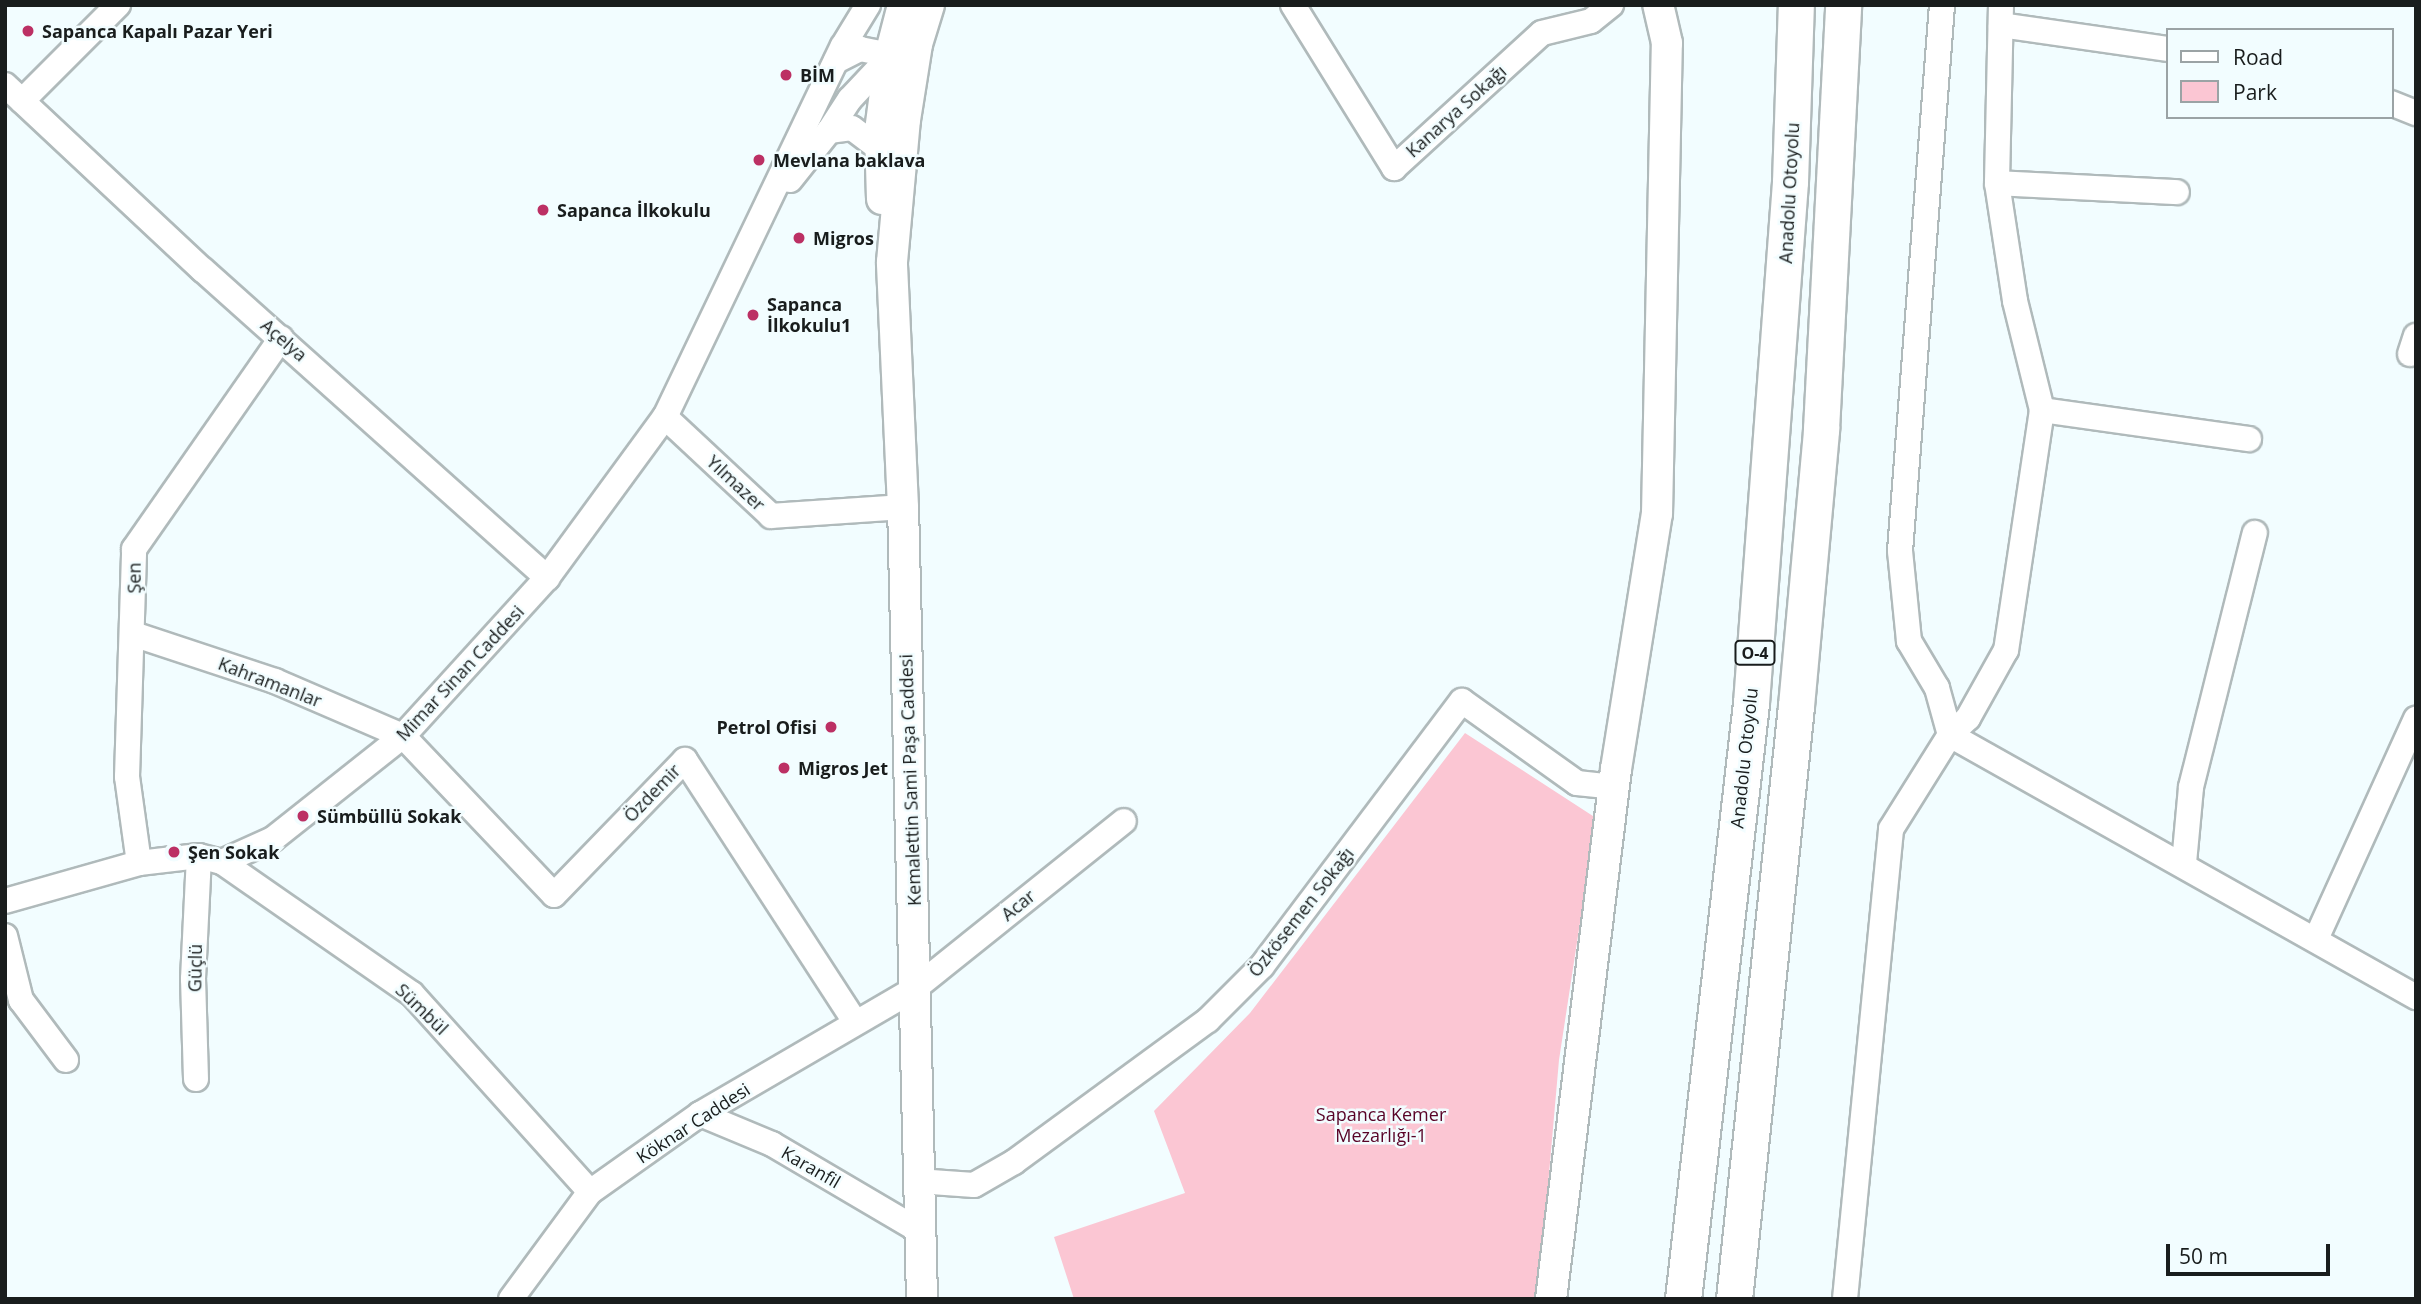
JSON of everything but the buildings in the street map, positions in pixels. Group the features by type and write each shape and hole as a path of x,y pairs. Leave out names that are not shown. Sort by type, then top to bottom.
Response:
{"highway":[{"name":"Anadolu Otoyolu","path":"1683,1299 1753,675 1788,223 1796,5"},
{"name":"O-4","path":"1734,1299 1818,457 1837,186 1843,5"}],"main road":[{"path":"1551,1299 1614,787 1657,514 1667,43 1658,5"},
{"name":"Kemalettin Sami Paşa Caddesi","path":"892,262 882,215 881,150 890,55 918,12"},
{"name":"Kemalettin Sami Paşa Caddesi","path":"918,12 892,262 903,507 918,1230 922,1299"}],"street":[{"name":"Açelya","path":"118,5 14,93 547,578"},
{"path":"753,237 836,61 868,5"},
{"name":"Kanarya Sokağı","path":"1293,5 1394,168 1542,33 1591,21 1611,5"},
{"path":"1942,5 1900,551 1909,641 1937,688 1950,735 2184,863 2416,997"},
{"path":"1845,1299 1891,829 1950,735 1968,718 2006,650 2042,410 2015,300 1997,183 2001,15 2166,49"},
{"path":"836,61 860,48 890,55 911,82"},
{"path":"753,237 795,172 829,131 849,99 890,55"},
{"path":"2393,104 2416,113"},
{"path":"829,131 852,128 881,150"},
{"path":"1997,183 2177,192"},
{"name":"Mimar Sinan Caddesi","path":"5,901 139,863 211,859 273,839 403,736 547,578 665,417 753,237"},
{"name":"Şen","path":"139,863 127,777 134,634 134,549 281,338"},
{"path":"2042,410 2249,439"},
{"name":"Yılmazer","path":"665,417 771,516 903,507"},
{"path":"2184,863 2191,787 2255,533"},
{"name":"Kahramanlar","path":"134,634 275,681 403,736"},
{"name":"Özkösemen Sokağı","path":"917,1181 974,1185 1014,1162 1208,1020 1262,966 1462,701 1577,783 1614,787"},
{"path":"2316,939 2416,719"},
{"name":"Özdemir","path":"403,736 554,895 685,760 855,1022"},
{"name":"Acar","path":"913,990 1124,821"},
{"name":"Güçlü","path":"196,1079 193,979 211,859"},
{"name":"Sümbül","path":"211,859 412,994 590,1192"},
{"path":"5,936 21,1000 66,1060"},
{"name":"Köknar Caddesi","path":"511,1299 590,1192 700,1114 913,990"},
{"name":"Karanfil","path":"700,1114 772,1144 918,1230"}],"green space":[{"name":"Sapanca Kemer Mezarlığı-1","path":"1465,733 1596,818 1559,1060 1538,1299 1074,1299 1054,1237 1185,1193 1154,1111 1250,1013"}],"place":[{"name":"Sapanca Kapalı Pazar Yeri","path":"28,31"},
{"name":"BİM","path":"786,75"},
{"name":"Mevlana baklava","path":"759,160"},
{"name":"Sapanca İlkokulu","path":"543,210"},
{"name":"Migros","path":"799,238"},
{"name":"Sapanca İlkokulu1","path":"753,315"},
{"name":"Petrol Ofisi","path":"831,727"},
{"name":"Migros Jet","path":"784,768"},
{"name":"Sümbüllü Sokak","path":"303,816"},
{"name":"Şen Sokak","path":"174,852"}]}
